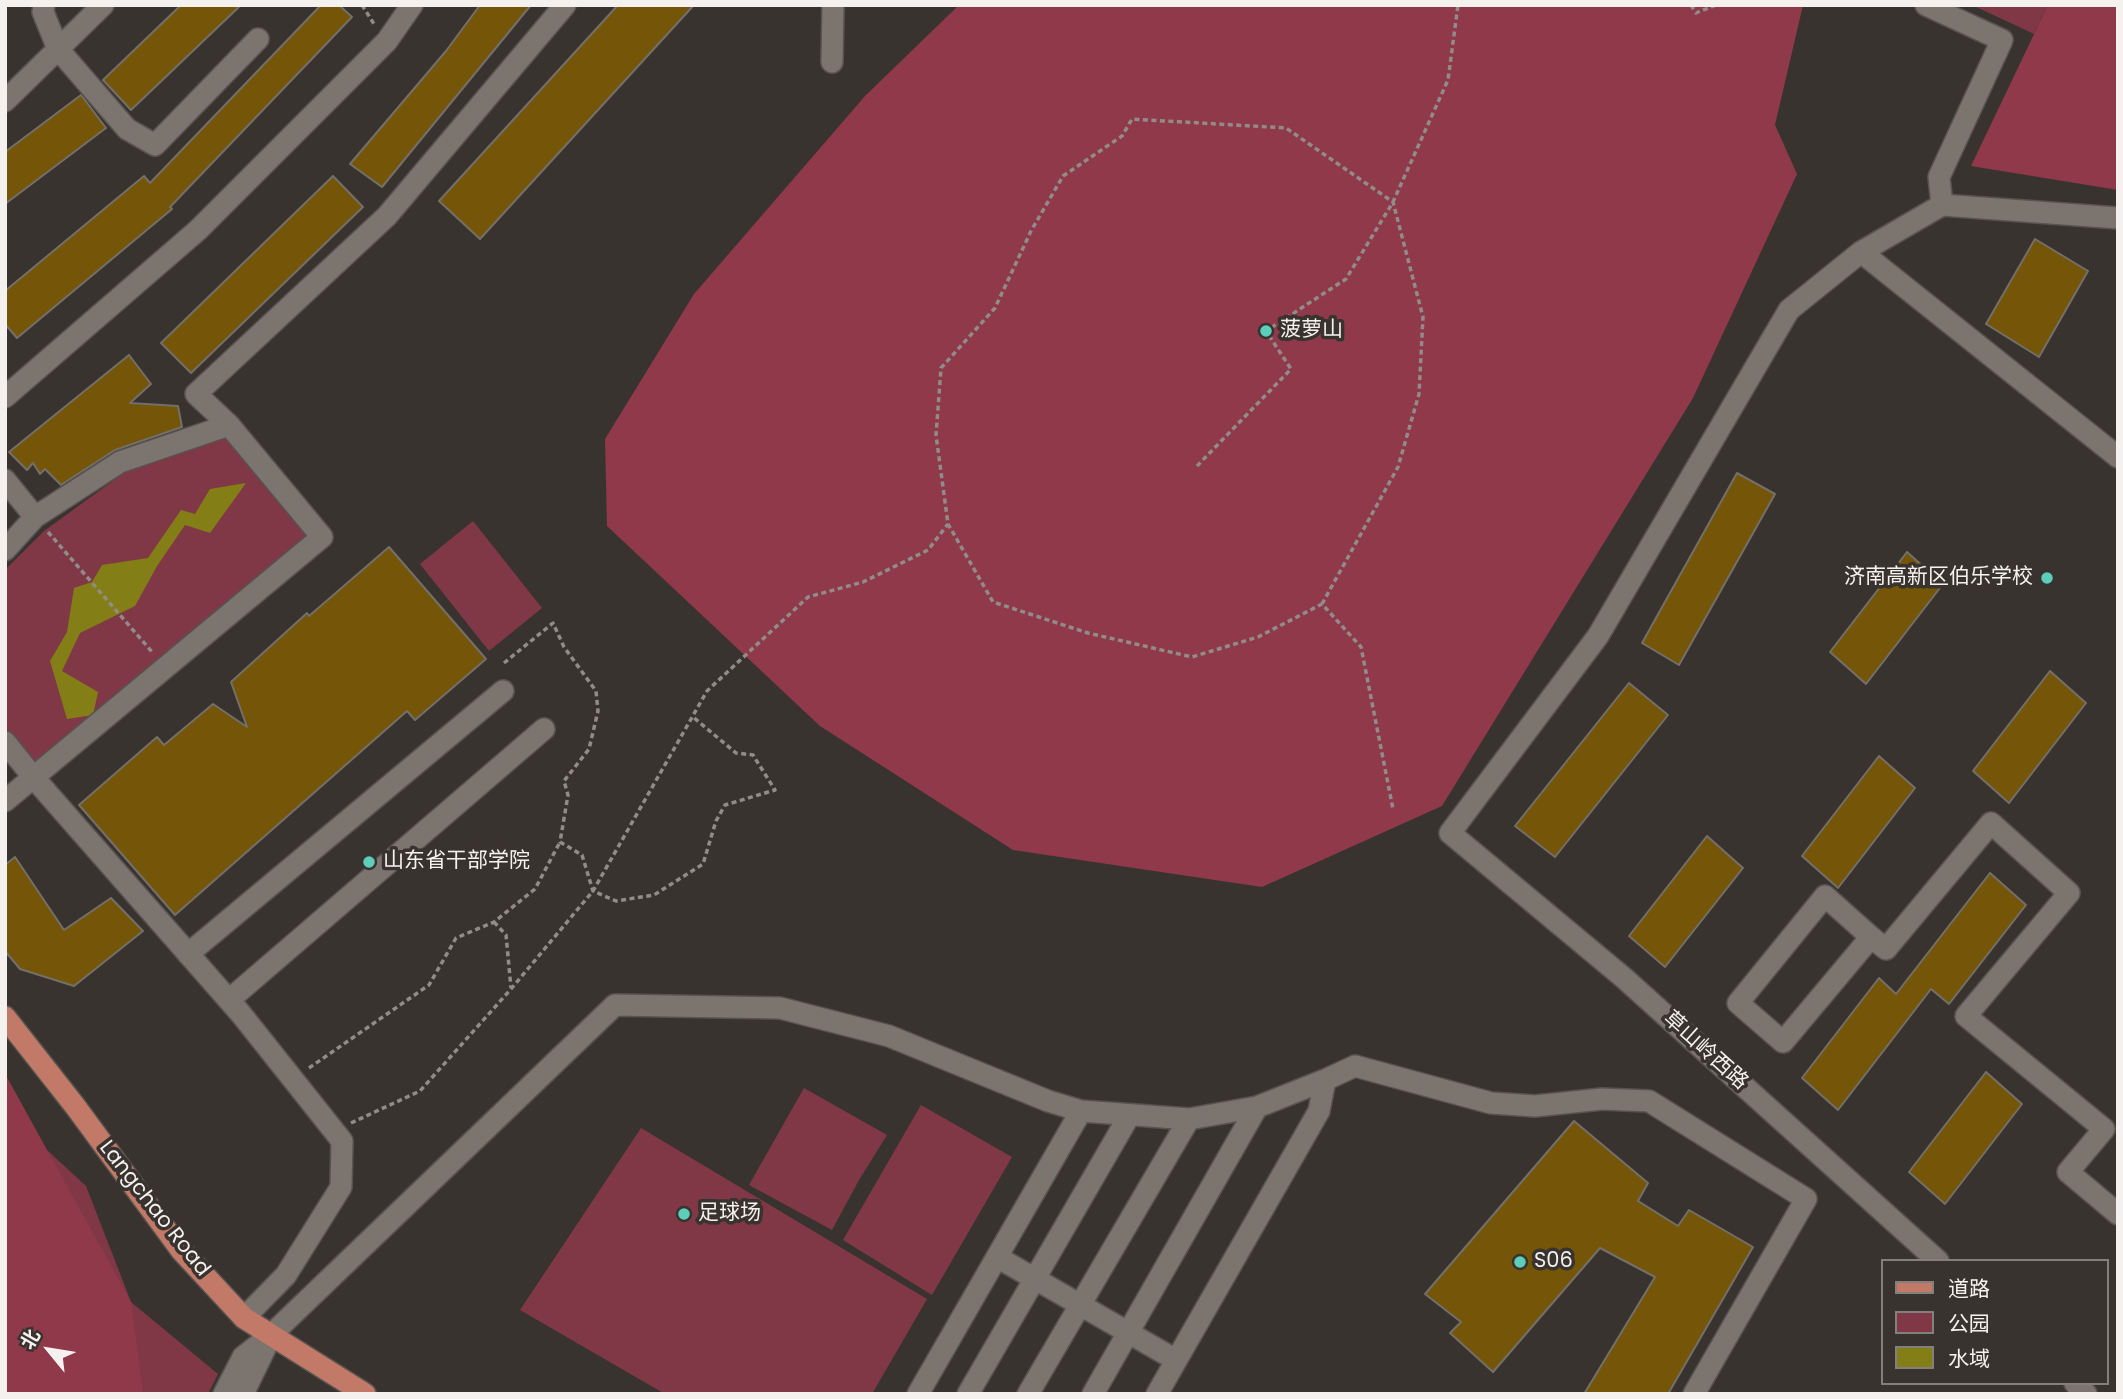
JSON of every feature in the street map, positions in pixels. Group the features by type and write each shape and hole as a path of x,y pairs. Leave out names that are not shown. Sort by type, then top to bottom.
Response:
{"main road":[{"name":"Langchao Road","path":"5,1017 75,1106 181,1250 244,1318 365,1394"}],"street":[{"path":"44,5 43,12 58,49 127,130 155,145 258,40"},
{"path":"5,101 103,5"},
{"path":"5,397 198,230 387,41 412,5"},
{"path":"5,801 322,537 229,425 196,394 387,216 565,5"},
{"path":"832,62 833,5"},
{"path":"1926,5 2002,40 1939,177 1942,205"},
{"path":"2118,218 1942,205 1861,252 2118,457"},
{"name":"草山岭西路","path":"1861,252 1789,310 1598,636 1450,833 1625,978 1936,1259"},
{"path":"5,550 35,517 120,462 229,425"},
{"path":"5,480 35,517"},
{"path":"188,954 503,691"},
{"path":"229,1000 544,729"},
{"path":"5,742 229,1000 342,1140 341,1187 286,1275 244,1318"},
{"path":"1871,937 1783,1042 1738,1003 1825,897 1886,949 1991,823 2069,893 1966,1016 2104,1129 2068,1172 2118,1214"},
{"path":"224,1394 243,1357 272,1334 615,1005 726,1005 780,1008 889,1037 1048,1101 1081,1111 1129,1116 1189,1119 1257,1107 1355,1066 1491,1103 1535,1106 1602,1099 1649,1101 1806,1199 1694,1394"},
{"path":"1157,1394 1319,1111 1325,1080"},
{"path":"1093,1394 1257,1107"},
{"path":"918,1394 1081,1111"},
{"path":"968,1394 1129,1116"},
{"path":"1028,1394 1189,1119"},
{"path":"998,1256 1176,1360"},
{"path":"243,1394 272,1334"}],"path":[{"path":"362,5 379,33"},
{"path":"1197,466 1291,369 1266,331 1346,279 1393,201 1448,80 1458,5"},
{"path":"1691,5 1696,13 1716,5"},
{"path":"1132,119 1286,128 1393,201 1423,317 1419,394 1398,467 1322,604 1258,637 1192,657 1088,633 993,602 948,524 936,435 941,369 995,308 1031,231 1063,176 1122,136 1132,119"},
{"path":"35,517 166,667"},
{"path":"342,1140 352,1121 420,1091 593,891 707,691 808,597 863,582 928,550 948,524"},
{"path":"1322,604 1361,647 1393,809"},
{"path":"293,1079 429,985 456,939 494,922 535,889 560,842 568,795 564,780 589,749 598,712 596,691 564,648 553,624 504,663"},
{"path":"560,842 582,855 593,891 616,901 654,895 703,864 716,821 725,805 775,790 753,755 736,753 692,717"},
{"path":"494,922 506,935 511,989"}],"green space":[{"path":"1972,5 2048,5 2034,34"},
{"path":"225,437 308,537 34,765 5,727 5,570 44,531 125,472"},
{"path":"473,521 542,608 489,651 420,564"},
{"path":"5,1074 47,1150 86,1186 131,1302 218,1374 208,1394 5,1394"},
{"path":"804,1088 887,1135 832,1230 749,1185"},
{"path":"921,1105 1012,1157 932,1295 843,1240"},
{"name":"足球场","path":"641,1128 927,1299 872,1394 665,1394 520,1310"}],"shaded area":[{"path":"959,5 1803,5 1775,125 1797,174 1693,398 1442,806 1262,887 1013,850 820,726 607,526 605,439 694,294 865,96"},
{"path":"2048,5 2118,5 2118,190 1971,166"},
{"path":"5,1074 131,1302 143,1394 5,1394"}],"water":[{"path":"246,483 210,533 185,525 157,566 135,606 80,633 62,671 98,692 93,715 67,719 50,661 67,632 74,588 92,582 102,565 148,558 181,510 195,514 210,489"}],"building":[{"path":"181,5 241,5 131,110 103,80"},
{"path":"321,5 339,5 352,17 170,207 172,209 17,338 5,324 5,291 144,176 150,183"},
{"path":"480,5 531,5 382,187 350,164 446,51"},
{"path":"618,5 694,5 480,239 439,201"},
{"path":"81,95 106,128 5,204 5,152"},
{"path":"333,176 363,207 191,373 161,343"},
{"path":"2035,239 2088,271 2039,357 1986,324"},
{"path":"129,355 151,384 130,403 178,406 182,427 115,450 61,485 45,469 40,474 33,463 27,470 9,452"},
{"path":"1737,473 1775,494 1679,665 1642,643"},
{"path":"389,547 486,659 415,720 407,711 175,915 79,805 157,737 164,745 213,704 247,727 231,682 307,613 309,616"},
{"path":"1907,552 1943,584 1866,684 1830,652"},
{"path":"2050,671 2086,703 2009,803 1973,771"},
{"path":"1629,683 1668,715 1555,857 1515,826"},
{"path":"1879,756 1915,788 1838,888 1802,856"},
{"path":"1707,836 1743,868 1665,967 1629,936"},
{"path":"15,857 64,930 111,898 143,931 74,986 20,969 5,951 5,865"},
{"path":"1990,873 2026,905 1949,1004 1931,989 1838,1110 1802,1078 1879,978 1896,994"},
{"path":"1986,1072 2022,1104 1945,1204 1909,1172"},
{"name":"S06","path":"1574,1121 1648,1183 1638,1201 1678,1226 1689,1210 1753,1247 1668,1394 1584,1394 1655,1277 1600,1248 1493,1372 1450,1333 1461,1322 1425,1294"}],"place":[{"name":"菠萝山","path":"1266,331"},
{"name":"济南高新区伯乐学校","path":"2047,578"},
{"name":"山东省干部学院","path":"369,862"},
{"name":"足球场","path":"684,1214"},
{"name":"S06","path":"1520,1262"}]}
